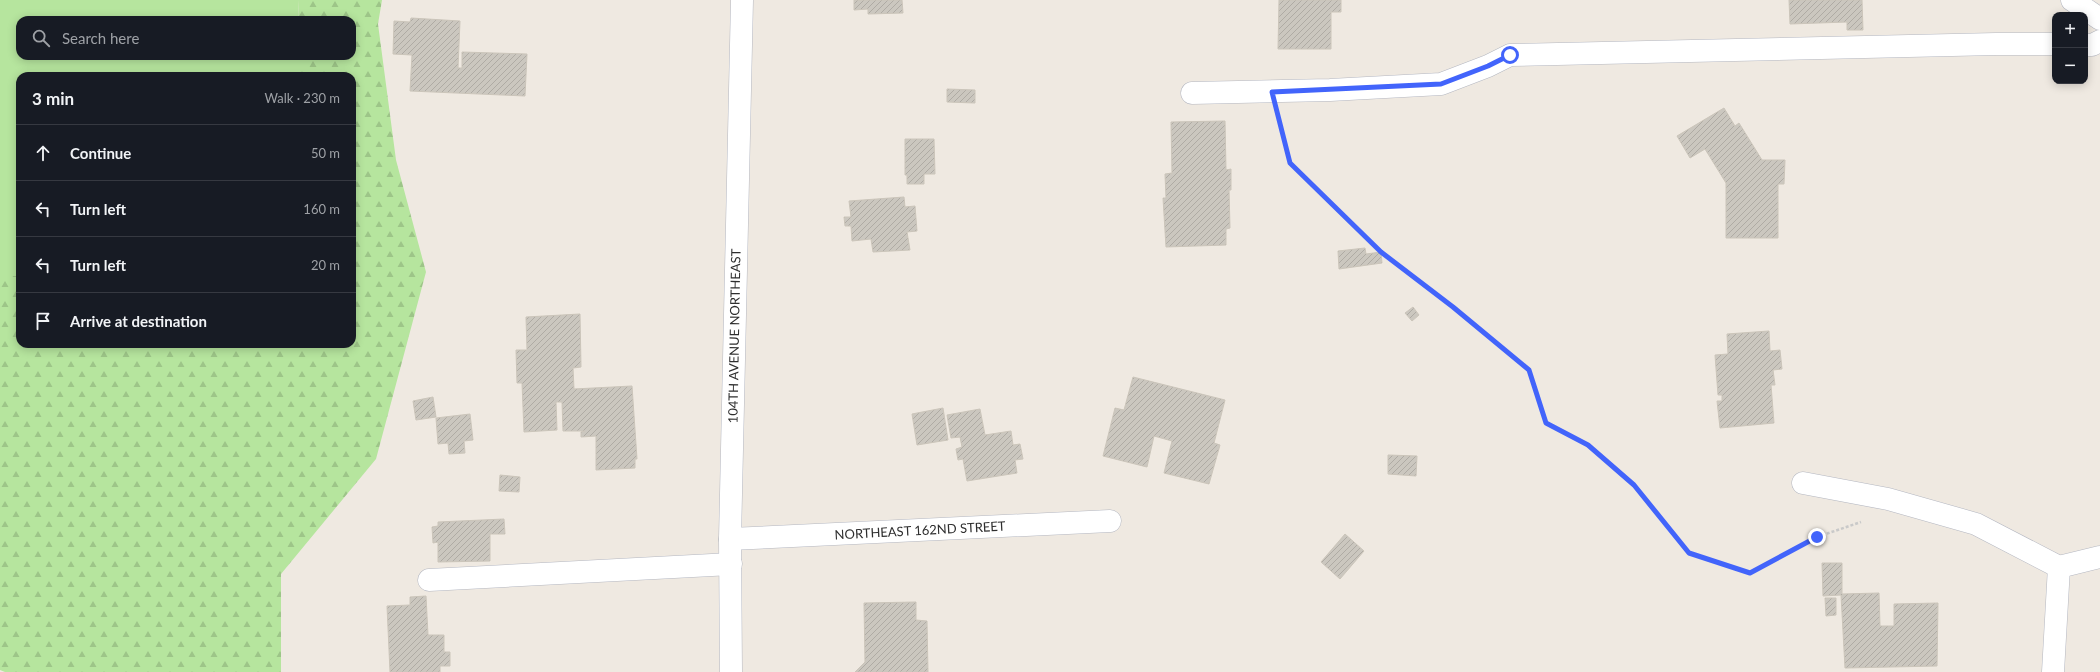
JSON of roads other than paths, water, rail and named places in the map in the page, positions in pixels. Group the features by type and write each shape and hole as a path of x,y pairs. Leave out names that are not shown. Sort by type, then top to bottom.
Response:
{"street":[{"name":"104TH AVENUE NORTHEAST","path":"731,672 730,539 742,0"},
{"path":"2072,0 2100,18"},
{"path":"2088,45 2092,45 2100,41"},
{"path":"1192,93 1272,92 1441,84 1488,66 1510,55 2052,44"},
{"path":"1803,483 1888,499 1976,524 2059,568 2100,557"},
{"name":"NORTHEAST 162ND STREET","path":"730,539 1110,521"},
{"path":"429,580 731,564"},
{"path":"2053,672 2059,568"}]}
